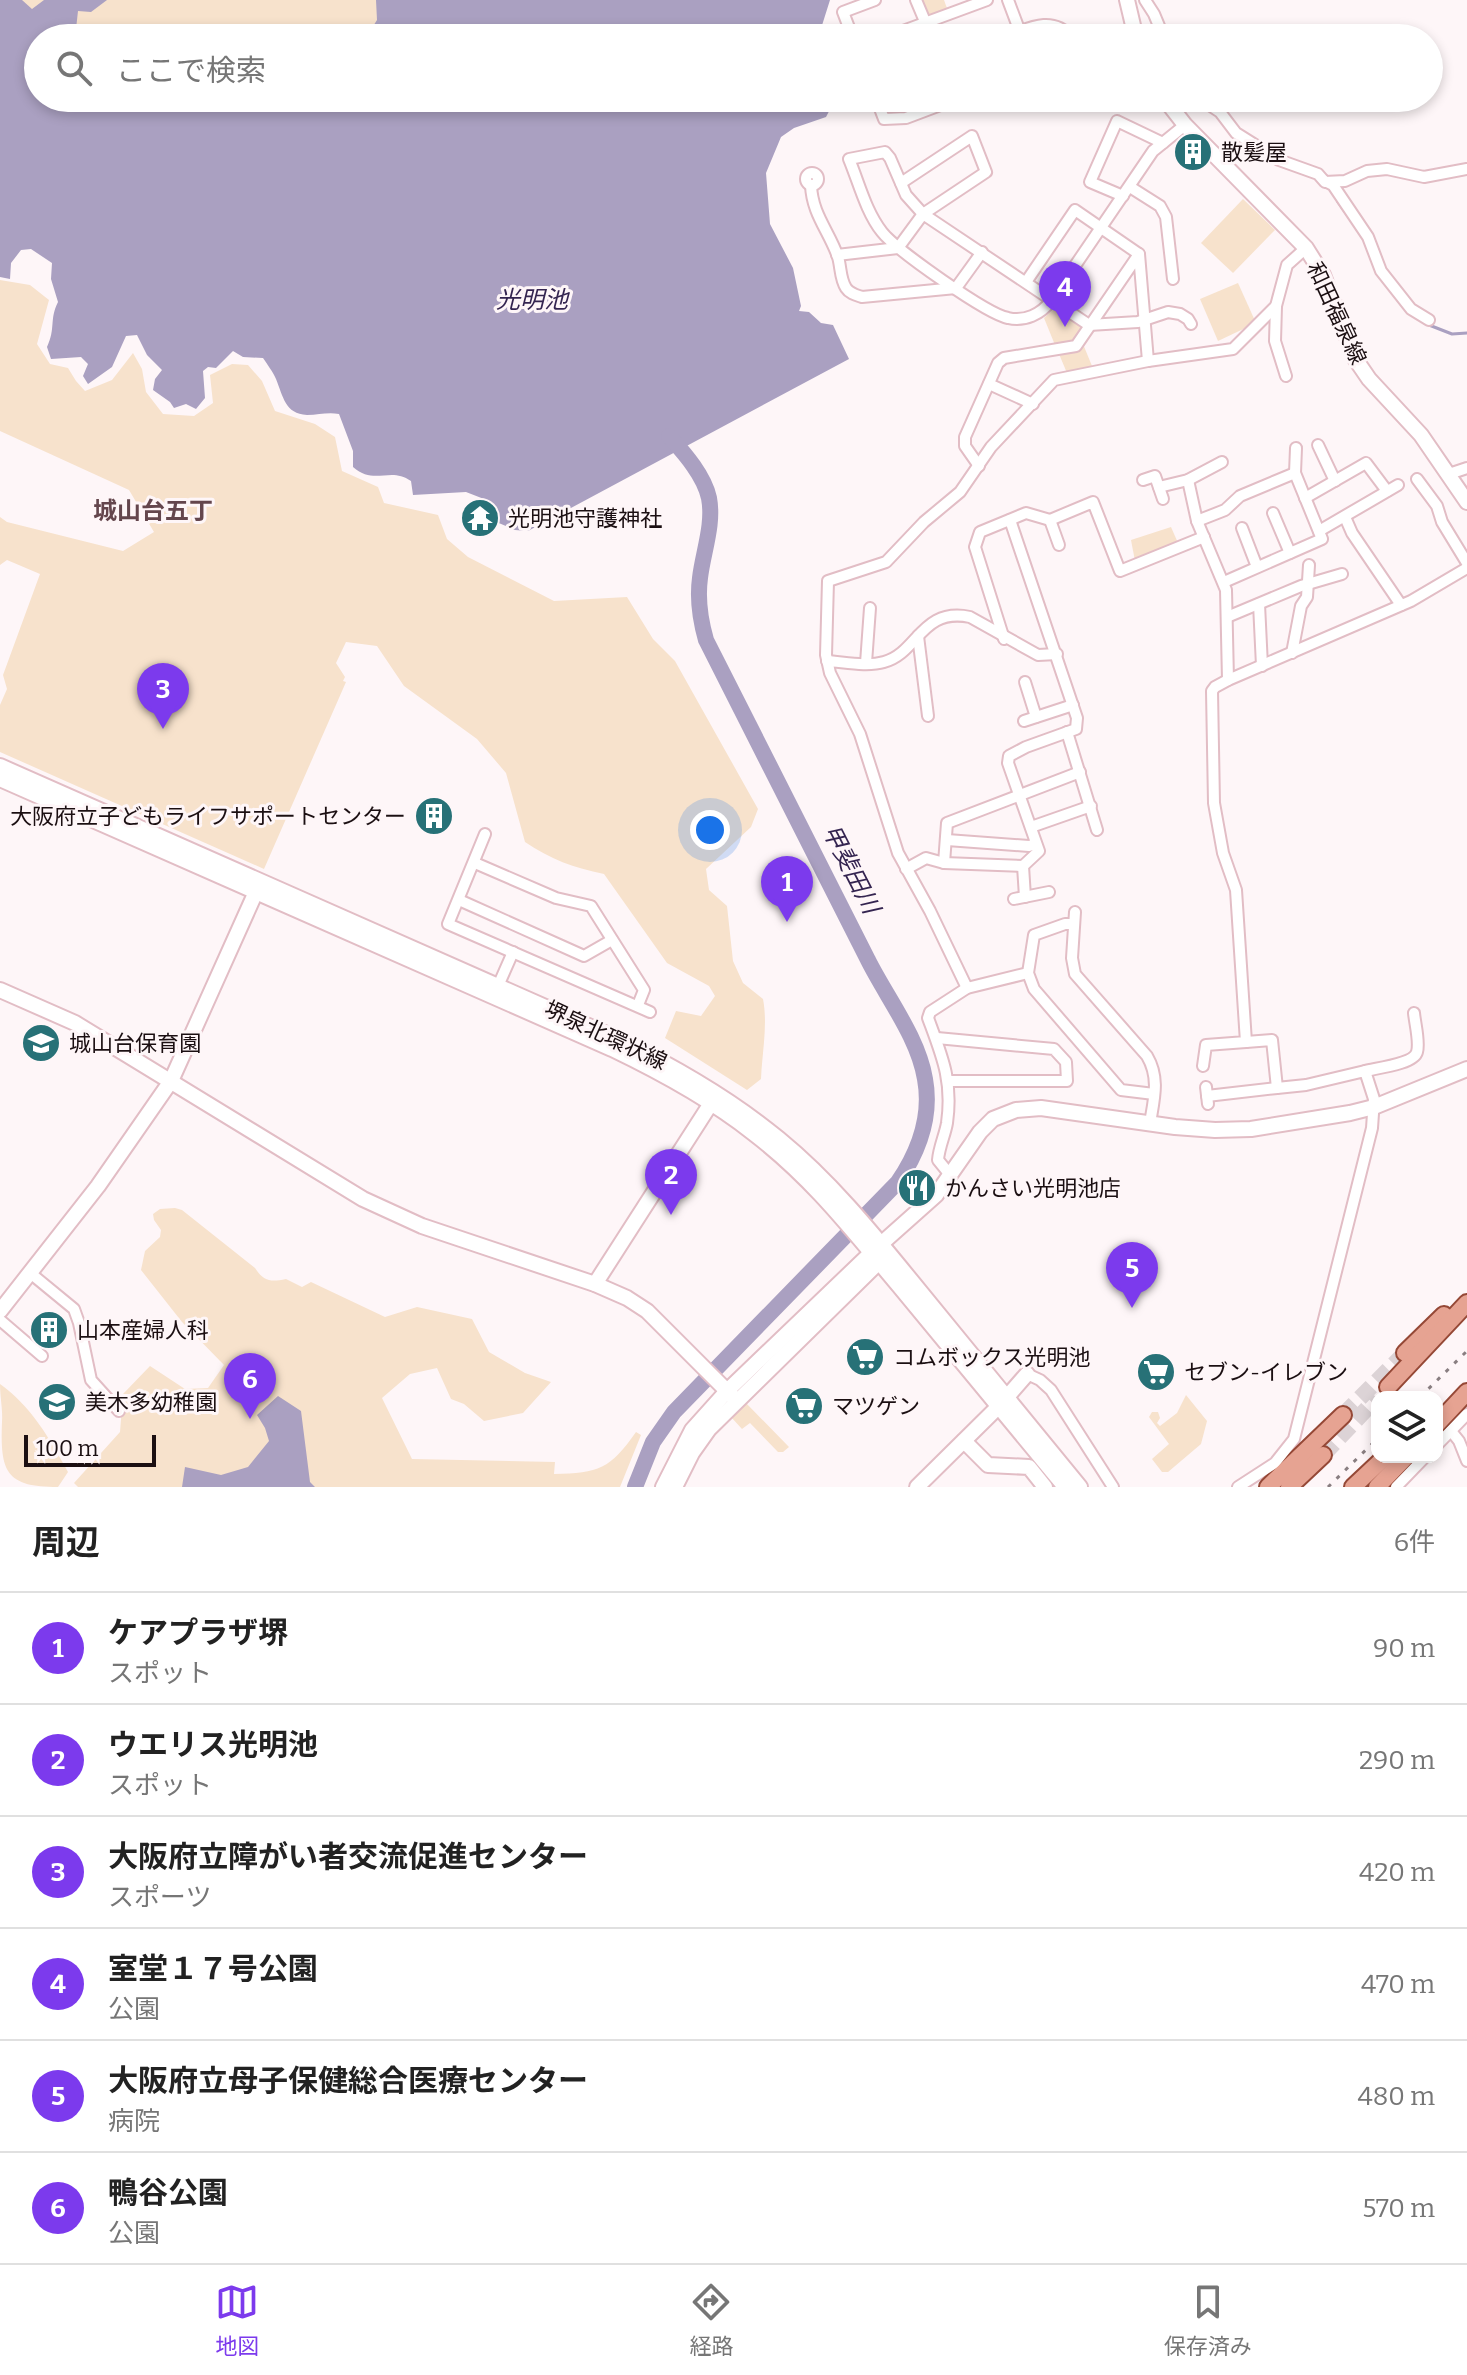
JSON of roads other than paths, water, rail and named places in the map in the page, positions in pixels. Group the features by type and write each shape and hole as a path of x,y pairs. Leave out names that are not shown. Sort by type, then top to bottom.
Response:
{"main road":[{"path":"1405,1353 1467,1292"},
{"path":"1388,1387 1467,1303"},
{"path":"1443,1410 1467,1392"},
{"path":"1444,1427 1467,1392"},
{"path":"1268,1487 1343,1415"},
{"path":"1289,1487 1323,1455"},
{"path":"1353,1487 1379,1463"},
{"path":"1377,1487 1400,1463"}],"street":[{"path":"848,24 843,12 872,0"},
{"path":"916,0 926,22"},
{"path":"921,24 970,3 987,0"},
{"path":"1008,0 1017,24"},
{"path":"1145,0 1158,24"},
{"path":"1131,3 1134,24"},
{"path":"881,112 884,119 906,118 922,112"},
{"name":"和田福泉線","path":"1175,112 1306,248 1323,275 1356,360 1369,379 1421,435 1467,502"},
{"path":"1220,112 1236,133 1279,160 1318,174 1333,185 1368,237 1381,271 1411,309 1429,320"},
{"path":"1163,143 1117,121 1090,182 1160,206 1166,217 1173,279"},
{"path":"1185,125 1153,151 1102,228 1051,301 1045,308 1031,316 1010,319 995,315 887,238 873,219 849,159 885,152 906,195 923,214 982,252 1051,301 1089,325 1145,320 1174,312 1191,324"},
{"path":"837,255 898,248 923,214 986,172 972,136 901,183"},
{"path":"1325,182 1345,181 1373,170 1387,169 1424,177 1467,169"},
{"path":"811,185 818,220 837,255 844,284 854,295 862,297 956,288 982,252"},
{"path":"1026,282 1075,210 1139,254 1148,361"},
{"path":"1286,376 1275,341 1276,306 1287,265 1306,248"},
{"path":"979,466 965,446 965,437 998,363 1004,358 1076,346 1139,254"},
{"path":"967,988 906,869 889,828 860,734 830,673 827,661 828,581 886,562 924,522 960,492 991,447 1054,380 1148,361 1229,351 1276,306"},
{"path":"989,384 1033,404"},
{"path":"1318,445 1335,481"},
{"path":"1224,582 1322,539 1295,473 1296,448"},
{"path":"1159,487 1188,480 1215,463"},
{"path":"1305,498 1366,463 1387,491"},
{"path":"1449,474 1467,468"},
{"path":"1197,521 1225,510 1240,496 1295,473"},
{"path":"1143,480 1155,476 1163,499"},
{"path":"1188,480 1197,521 1224,582 1228,680"},
{"path":"1246,1042 1236,890 1223,853 1213,790 1212,691 1228,680 1401,605 1467,566 1446,520 1422,481"},
{"path":"1319,531 1398,485"},
{"path":"1004,639 975,547 980,532 1026,513 1050,520 1093,502 1120,571 1204,537"},
{"path":"1273,513 1290,553"},
{"path":"1345,517 1352,533 1401,605"},
{"path":"1010,520 1077,718 1076,729 1009,756 1008,763 1039,851 1023,866 1020,898 1049,892"},
{"path":"1050,520 1059,545"},
{"path":"1242,528 1257,567"},
{"path":"1292,653 1308,583 1309,565"},
{"path":"1227,617 1308,583 1325,581 1342,574"},
{"path":"1259,604 1262,666"},
{"path":"866,663 870,608"},
{"path":"827,661 881,664 938,619 958,615 970,617 1004,639 1038,655 1057,654"},
{"path":"918,636 928,716"},
{"path":"1025,682 1036,717"},
{"path":"1024,721 1073,705"},
{"path":"1067,732 1097,830"},
{"name":"堺泉北環状線","path":"0,766 714,1098"},
{"path":"944,863 947,823 1080,772"},
{"name":"堺泉北環状線","path":"0,779 498,986 674,1067 714,1098 782,1141 863,1232 877,1253 1003,1402 1080,1487"},
{"path":"1031,827 1091,806"},
{"path":"485,834 448,924 650,1012"},
{"path":"947,840 1036,844"},
{"path":"906,869 926,858 944,863 1023,866"},
{"path":"475,863 556,898 591,906 644,990 638,1005"},
{"path":"0,1311 98,1186 171,1081 258,886"},
{"path":"459,900 584,956 612,940"},
{"path":"1075,912 1072,958 1075,974 1147,1056 1156,1078 1150,1123"},
{"path":"1074,924 1034,935 1028,973 1041,999 1121,1090 1154,1094"},
{"path":"498,986 513,952"},
{"path":"951,1176 938,1160 947,1123 948,1081 937,1038 928,1018 930,1012 967,988 1028,973"},
{"path":"0,990 75,1023 363,1199 422,1226 595,1284 627,1298 647,1311 728,1391"},
{"path":"1207,1096 1240,1097 1408,1062 1417,1052 1412,1019"},
{"path":"937,1038 1054,1049 1066,1062 1067,1081 948,1081"},
{"path":"1203,1066 1206,1045 1272,1040 1277,1088"},
{"path":"663,1487 692,1430 728,1391 936,1195 993,1119 1016,1110 1058,1110 1215,1130 1251,1129 1374,1107 1467,1069"},
{"path":"1238,1487 1275,1463 1294,1439 1372,1128 1374,1107 1365,1071"},
{"path":"595,1284 714,1098"},
{"path":"29,1272 74,1309 91,1380 119,1411"},
{"path":"0,1320 42,1356"},
{"path":"917,1487 1027,1374 1051,1390 1113,1487"},
{"path":"675,1487 728,1391"},
{"name":"堺泉北環状線","path":"1003,1402 1065,1487"},
{"path":"1467,1414 1444,1427 1459,1441 1467,1461"},
{"path":"964,1441 988,1465 1029,1467 1045,1487"},
{"path":"1396,1487 1419,1463"}],"water":[{"name":"光明池","path":"0,0 22,0 32,9 44,0 107,0 91,12 78,11 77,24 24,24 24,112 829,112 826,117 794,128 781,137 766,173 770,224 793,268 801,306 799,311 809,312 821,323 833,325 849,359 528,531 515,530 494,521 484,499 466,492 413,495 411,481 403,477 368,475 353,467 353,451 339,414 307,415 289,408 263,358 243,357 233,351 216,368 208,367 203,371 205,398 196,409 186,404 174,408 153,390 155,379 162,370 147,355 137,335 126,336 112,367 88,384 83,376 88,364 81,357 51,359 47,347 58,302 51,279 52,263 31,249 21,250 11,263 10,279 0,277"},
{"path":"376,0 830,0 822,24 374,24"},
{"path":"278,1396 301,1411 310,1482 315,1487 182,1487 185,1467 221,1475 248,1467 269,1441 257,1415"}],"waterway":[{"path":"1338,202 1350,219"},
{"path":"1429,325 1452,334 1467,333"},
{"name":"甲斐田川","path":"635,1487 653,1442 674,1412 898,1182 918,1146 927,1107 925,1079 909,1033 868,960 706,640 699,594 709,528 709,498 698,473 669,436"}],"tunnel":[{"path":"1343,1415 1405,1353"},
{"path":"1323,1455 1371,1404"}],"railway":[{"path":"1426,1391 1467,1351"},
{"path":"1328,1487 1371,1445"}],"place":[{"name":"散髪屋","path":"1193,152"},
{"name":"室堂１７号公園","path":"1065,327"},
{"name":"光明池守護神社","path":"480,518"},
{"name":"大阪府立障がい者交流促進センター","path":"163,729"},
{"name":"大阪府立子どもライフサポートセンター","path":"434,816"},
{"name":"ケアプラザ堺","path":"787,922"},
{"name":"城山台保育園","path":"41,1043"},
{"name":"かんさい光明池店","path":"917,1188"},
{"name":"ウエリス光明池","path":"671,1215"},
{"name":"大阪府立母子保健総合医療センター","path":"1132,1308"},
{"name":"山本産婦人科","path":"49,1330"},
{"name":"コムボックス光明池","path":"865,1357"},
{"name":"セブン-イレブン","path":"1156,1372"},
{"name":"美木多幼稚園","path":"57,1402"},
{"name":"マツゲン","path":"804,1406"},
{"name":"鴨谷公園","path":"250,1419"}],"district":[{"name":"城山台五丁","path":"153,511"}]}
